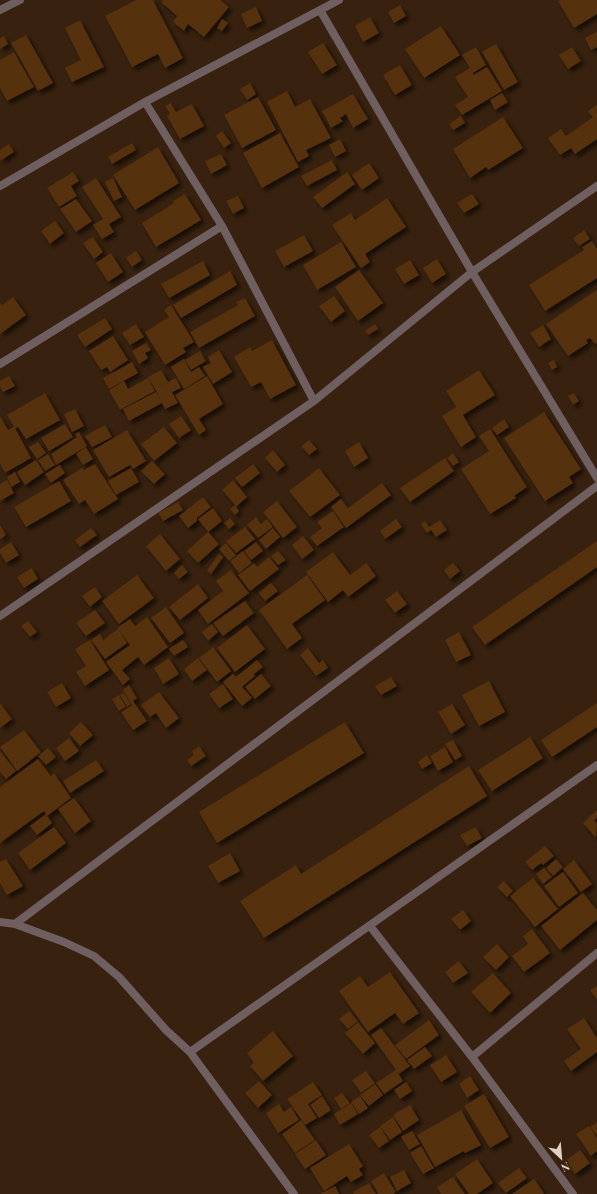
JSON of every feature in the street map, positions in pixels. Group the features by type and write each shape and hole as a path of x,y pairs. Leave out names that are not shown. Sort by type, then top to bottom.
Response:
{"street":[{"path":"0,10 20,0"},
{"path":"0,186 145,102 339,0"},
{"path":"320,10 472,272 597,478"},
{"path":"145,102 222,226 314,401"},
{"path":"0,616 314,401 472,272 597,186"},
{"path":"0,364 222,226"},
{"path":"15,924 597,486"},
{"path":"190,1052 597,765"},
{"path":"0,922 15,924 64,942 94,956 119,977 166,1030 190,1052 294,1194"},
{"path":"370,926 472,1057 573,1194"},
{"path":"472,1057 597,953"}],"building":[{"path":"136,0 153,0 183,58 165,68 158,54 132,67 105,16"},
{"path":"163,0 220,0 229,7 204,37 188,24 184,31 173,22 177,16 161,2"},
{"path":"597,0 597,14 574,28 558,1"},
{"path":"400,5 406,16 394,23 388,12"},
{"path":"256,7 262,21 247,28 241,14"},
{"path":"370,17 379,33 363,42 355,26"},
{"path":"222,19 228,23 222,31 217,28"},
{"path":"80,20 104,67 72,82 65,68 81,60 65,28"},
{"path":"441,26 460,55 424,78 405,49"},
{"path":"597,32 597,47 591,50 585,38"},
{"path":"26,35 53,83 38,91 11,43"},
{"path":"4,36 8,44 0,49 0,38"},
{"path":"323,43 337,65 322,74 308,52"},
{"path":"496,44 518,82 504,90 482,52"},
{"path":"476,47 486,65 473,73 473,75 487,67 502,91 462,115 455,105 468,97 455,77 470,68 462,55"},
{"path":"572,47 581,61 568,69 559,55"},
{"path":"14,52 34,87 7,101 0,88 0,60"},
{"path":"400,65 412,85 395,95 383,75"},
{"path":"250,83 256,94 247,100 240,89"},
{"path":"287,91 295,107 310,99 331,138 306,150 309,156 298,162 267,102"},
{"path":"502,93 508,102 495,110 490,100"},
{"path":"353,94 368,119 353,128 346,114 340,118 343,121 331,128 322,111"},
{"path":"258,97 276,130 242,148 224,115"},
{"path":"171,103 176,112 192,104 204,126 180,139 167,116 170,114 165,106"},
{"path":"597,105 597,139 575,154 571,148 560,155 548,138 561,129 566,136 593,117 588,111"},
{"path":"461,116 465,123 453,130 449,124"},
{"path":"503,117 523,148 488,170 486,167 470,178 453,149"},
{"path":"222,131 231,143 224,148 216,136"},
{"path":"280,133 299,167 262,188 243,153"},
{"path":"340,139 346,151 335,157 329,145"},
{"path":"132,143 136,150 112,164 108,157"},
{"path":"9,144 14,152 0,161 0,150"},
{"path":"158,147 179,183 135,210 113,175"},
{"path":"221,154 227,165 211,174 205,161"},
{"path":"332,160 337,170 307,186 301,176"},
{"path":"369,163 379,178 362,190 352,175"},
{"path":"73,172 79,181 71,186 77,196 59,207 47,188"},
{"path":"347,172 355,184 322,208 313,197"},
{"path":"96,178 121,217 109,224 114,232 102,239 93,225 103,219 82,187"},
{"path":"113,178 122,197 114,201 105,182"},
{"path":"185,194 201,220 156,247 142,223 174,203 173,201"},
{"path":"472,194 479,204 464,213 457,203"},
{"path":"238,196 244,208 233,214 226,201"},
{"path":"387,198 406,227 365,254 370,262 361,268 332,225 351,213 355,220"},
{"path":"76,199 92,221 76,232 60,209"},
{"path":"55,221 64,233 50,244 41,231"},
{"path":"584,230 590,239 579,246 573,238"},
{"path":"304,235 313,251 284,267 275,251"},
{"path":"93,237 103,252 94,259 83,243"},
{"path":"592,241 597,249 597,278 545,311 529,285 584,250 582,247"},
{"path":"341,242 356,267 317,290 303,265"},
{"path":"136,251 142,260 132,267 126,258"},
{"path":"111,253 123,272 108,282 96,263"},
{"path":"437,259 446,274 432,283 423,268"},
{"path":"410,260 419,275 404,284 395,269"},
{"path":"203,261 210,275 169,298 161,284"},
{"path":"359,270 383,303 358,321 335,287"},
{"path":"230,271 237,285 181,318 173,305"},
{"path":"597,290 597,343 595,344 590,338 586,340 588,343 568,356 546,324"},
{"path":"334,296 345,311 331,322 319,306"},
{"path":"13,297 26,315 0,334 0,303 2,305"},
{"path":"245,298 255,316 199,348 190,332 238,305 236,302"},
{"path":"171,305 194,342 183,348 186,352 165,365 145,332 169,317 164,310"},
{"path":"105,318 112,329 85,347 77,335"},
{"path":"136,324 144,337 130,345 122,333"},
{"path":"375,324 378,329 368,335 365,331"},
{"path":"543,325 551,339 539,347 530,333"},
{"path":"113,336 128,360 110,372 107,367 101,370 89,351"},
{"path":"272,340 296,385 270,399 261,382 251,387 234,357 250,347 252,351"},
{"path":"146,343 151,350 145,353 148,358 139,364 132,351"},
{"path":"219,350 232,372 213,384 203,367 211,363 208,357"},
{"path":"200,351 206,361 191,370 185,360"},
{"path":"184,359 191,372 199,367 205,376 184,389 171,367"},
{"path":"554,360 557,367 552,370 548,363"},
{"path":"132,362 138,373 109,389 103,378"},
{"path":"161,370 168,382 155,389 148,377"},
{"path":"479,370 495,395 463,415 476,437 461,447 442,416 456,407 446,391"},
{"path":"9,376 15,386 3,392 0,386 0,381"},
{"path":"207,376 223,404 199,419 206,430 199,435 175,395"},
{"path":"148,378 155,391 120,410 109,390 124,381 128,389"},
{"path":"176,378 181,388 172,392 178,403 165,409 162,403 129,421 123,409 156,392 161,400 155,389"},
{"path":"45,393 60,420 26,439 18,427 15,428 31,458 5,473 0,464 0,416 8,430 14,427 7,415"},
{"path":"574,393 579,401 573,405 568,396"},
{"path":"75,409 84,426 72,432 64,414"},
{"path":"544,412 581,469 569,477 573,483 545,501 504,438"},
{"path":"181,416 191,430 179,438 169,424"},
{"path":"504,419 509,427 497,435 492,428"},
{"path":"65,424 73,437 49,451 41,438"},
{"path":"105,425 112,437 92,447 85,436"},
{"path":"164,427 177,443 154,461 141,444"},
{"path":"490,429 527,487 514,496 516,498 490,514 461,469 489,451 479,436"},
{"path":"127,430 146,461 133,469 130,465 109,477 93,450"},
{"path":"79,432 87,446 56,465 51,454 77,437 75,434"},
{"path":"309,440 317,449 309,455 301,446"},
{"path":"38,442 46,453 37,459 29,447"},
{"path":"359,442 368,458 354,467 345,451"},
{"path":"86,447 93,459 83,465 76,454"},
{"path":"273,450 285,465 277,472 265,458"},
{"path":"453,453 459,462 453,466 447,458"},
{"path":"48,454 55,465 45,471 38,460"},
{"path":"445,458 454,471 410,502 400,488"},
{"path":"36,460 44,472 25,485 17,472"},
{"path":"152,461 165,474 154,484 141,471"},
{"path":"95,464 118,499 94,514 85,500 79,504 63,480 82,468 84,470"},
{"path":"253,464 260,473 242,487 235,478"},
{"path":"60,465 65,473 51,483 45,474"},
{"path":"131,468 139,482 116,495 108,481"},
{"path":"319,468 340,495 310,517 289,491"},
{"path":"15,472 20,482 11,487 7,477"},
{"path":"7,480 14,493 0,501 0,484"},
{"path":"233,480 247,497 236,507 239,511 235,515 230,509 235,505 222,490"},
{"path":"59,481 71,501 26,527 14,507"},
{"path":"382,483 391,495 346,528 331,507 341,499 348,508"},
{"path":"203,497 211,507 197,518 197,521 188,528 179,516"},
{"path":"277,501 297,527 283,538 263,512"},
{"path":"178,502 183,510 163,521 158,513"},
{"path":"213,508 222,521 208,532 198,519"},
{"path":"333,511 344,527 317,546 310,537 322,528 317,522"},
{"path":"256,517 261,524 267,519 273,527 258,538 247,525"},
{"path":"230,518 235,524 229,529 224,523"},
{"path":"396,519 402,527 385,539 380,531"},
{"path":"440,520 447,530 436,537 431,530 427,533 421,524 425,521 429,527"},
{"path":"0,525 6,535 0,539"},
{"path":"245,527 255,539 236,553 226,541"},
{"path":"91,528 97,535 80,547 75,540"},
{"path":"273,528 280,537 266,549 259,540"},
{"path":"208,532 219,544 198,563 187,551"},
{"path":"160,534 180,559 166,571 146,546"},
{"path":"303,536 314,550 302,559 292,545"},
{"path":"597,541 597,567 485,645 472,627"},
{"path":"11,542 19,555 6,563 0,553 0,549"},
{"path":"256,542 263,551 251,560 244,551"},
{"path":"226,543 236,555 229,561 219,549"},
{"path":"243,551 252,563 239,573 230,561"},
{"path":"278,551 286,560 278,565 271,556"},
{"path":"333,552 350,575 366,563 376,576 348,597 343,590 328,602 306,572"},
{"path":"219,554 223,557 211,574 207,570"},
{"path":"269,557 279,569 250,591 238,575 254,563 257,567"},
{"path":"453,563 460,571 450,579 444,570"},
{"path":"182,565 188,572 179,579 174,573"},
{"path":"32,568 38,579 24,588 17,577"},
{"path":"231,570 249,593 208,624 198,610 223,591 216,581"},
{"path":"137,575 154,598 119,624 102,601"},
{"path":"307,575 325,600 292,624 302,638 287,649 259,610"},
{"path":"271,583 278,591 265,601 259,593"},
{"path":"198,584 208,598 180,620 169,607"},
{"path":"95,587 102,597 90,607 82,596"},
{"path":"397,591 407,604 395,613 385,600"},
{"path":"245,601 254,613 223,636 213,623"},
{"path":"166,607 184,633 170,643 151,618"},
{"path":"95,610 105,623 86,636 76,623"},
{"path":"147,617 168,647 144,665 133,650 138,657 122,670 130,679 123,685 106,662 130,645 117,628 130,619 135,626"},
{"path":"28,621 37,632 30,637 21,626"},
{"path":"212,624 218,632 208,641 202,632"},
{"path":"247,625 265,649 235,672 217,648"},
{"path":"118,629 127,643 105,659 91,640 100,634 103,640"},
{"path":"459,632 471,655 456,662 445,640"},
{"path":"90,640 109,670 85,686 76,672 86,666 75,649"},
{"path":"183,640 188,647 174,656 169,649"},
{"path":"213,647 231,671 217,682 199,658"},
{"path":"308,648 319,663 323,660 328,668 316,676 300,655"},
{"path":"169,658 179,674 163,684 154,668"},
{"path":"198,658 207,670 192,681 184,669"},
{"path":"257,660 263,667 242,687 252,698 242,706 223,682 233,674 236,677"},
{"path":"261,674 271,686 255,699 245,687"},
{"path":"391,677 397,686 381,695 375,686"},
{"path":"489,681 505,712 479,726 462,695"},
{"path":"62,683 71,698 56,707 47,692"},
{"path":"223,684 233,699 219,708 209,694"},
{"path":"129,685 137,698 133,701 147,721 133,730 121,712 132,705 123,690"},
{"path":"159,692 179,718 166,728 156,713 150,717 141,705"},
{"path":"124,693 131,704 127,707 120,695"},
{"path":"119,695 126,707 119,711 112,699"},
{"path":"0,703 12,719 0,728"},
{"path":"597,703 597,727 552,757 541,740"},
{"path":"452,704 465,725 451,734 438,712"},
{"path":"81,722 93,735 80,746 69,733"},
{"path":"345,722 364,753 217,843 199,812"},
{"path":"24,730 41,752 17,771 0,747"},
{"path":"530,737 543,758 492,791 478,770"},
{"path":"69,738 79,751 65,761 56,748"},
{"path":"453,740 462,756 455,760 445,744"},
{"path":"199,746 206,756 191,766 187,760 194,755 192,751"},
{"path":"445,747 453,762 438,771 430,756"},
{"path":"48,748 56,757 46,765 38,756"},
{"path":"0,751 16,771 6,779 0,772"},
{"path":"427,755 432,763 422,769 418,762"},
{"path":"38,759 51,776 54,773 71,798 47,816 52,823 37,835 30,826 46,814 44,811 0,843 0,787"},
{"path":"96,760 104,771 70,793 63,781"},
{"path":"469,766 487,796 264,938 240,901 296,865 301,874"},
{"path":"74,798 91,821 75,833 58,809"},
{"path":"597,810 597,818 594,820 597,823 596,838 583,823"},
{"path":"54,827 66,843 30,870 18,853"},
{"path":"476,827 482,838 467,846 460,835"},
{"path":"545,846 554,856 543,865 541,863 532,870 525,862"},
{"path":"230,853 240,871 218,883 208,866"},
{"path":"6,859 23,886 7,895 0,883 0,862"},
{"path":"556,859 563,867 553,876 546,868"},
{"path":"574,860 592,884 581,892 563,869"},
{"path":"544,868 552,877 543,884 536,874"},
{"path":"563,872 578,893 559,907 544,886"},
{"path":"533,878 558,909 535,927 510,896"},
{"path":"504,881 513,891 507,897 497,887"},
{"path":"583,893 597,910 597,920 560,950 541,926"},
{"path":"463,910 471,921 460,930 451,919"},
{"path":"532,929 550,953 524,972 512,956 528,944 523,936"},
{"path":"497,944 509,957 496,970 483,957"},
{"path":"459,961 468,973 453,983 445,972"},
{"path":"390,972 419,1013 403,1024 395,1013 368,1032 339,991 360,976 368,987"},
{"path":"493,973 511,993 490,1013 471,992"},
{"path":"597,986 597,1000 590,990"},
{"path":"349,1011 358,1021 348,1029 339,1019"},
{"path":"584,1018 597,1038 597,1052 571,1071 564,1061 581,1049 567,1029"},
{"path":"429,1020 439,1035 406,1059 395,1045"},
{"path":"358,1022 375,1043 363,1054 345,1033"},
{"path":"381,1028 410,1066 399,1074 371,1035"},
{"path":"273,1031 293,1056 263,1081 250,1066 254,1063 247,1053"},
{"path":"425,1047 432,1056 414,1069 407,1060"},
{"path":"446,1055 457,1072 441,1082 430,1065"},
{"path":"396,1070 403,1081 384,1094 376,1083"},
{"path":"366,1071 375,1083 361,1093 352,1080"},
{"path":"470,1076 479,1090 467,1098 459,1084"},
{"path":"259,1081 272,1095 258,1108 245,1093"},
{"path":"313,1082 322,1095 308,1104 317,1118 305,1125 287,1099"},
{"path":"406,1082 412,1091 400,1099 394,1090"},
{"path":"375,1084 383,1095 369,1106 360,1095"},
{"path":"342,1093 350,1103 341,1109 334,1098"},
{"path":"484,1094 509,1137 490,1148 464,1106"},
{"path":"322,1096 331,1110 319,1118 310,1105"},
{"path":"360,1096 368,1108 359,1114 351,1102"},
{"path":"351,1103 358,1114 340,1125 334,1114"},
{"path":"279,1104 284,1112 291,1107 299,1120 278,1133 266,1113"},
{"path":"410,1105 419,1120 403,1131 393,1115"},
{"path":"461,1110 481,1145 465,1153 464,1151 435,1167 417,1135"},
{"path":"393,1117 402,1132 390,1140 380,1126"},
{"path":"301,1120 315,1140 295,1153 282,1134"},
{"path":"597,1122 597,1136 590,1127"},
{"path":"589,1126 597,1138 597,1151 591,1156 576,1134"},
{"path":"380,1127 389,1141 379,1148 369,1135"},
{"path":"412,1131 420,1144 409,1150 401,1137"},
{"path":"316,1140 326,1155 305,1169 295,1154"},
{"path":"349,1144 363,1166 359,1169 363,1175 351,1182 347,1176 324,1191 310,1168"},
{"path":"421,1146 434,1168 423,1174 410,1153"},
{"path":"580,1150 590,1163 575,1174 565,1161"},
{"path":"477,1159 493,1183 477,1194 469,1194 455,1174"},
{"path":"519,1168 527,1178 506,1193 498,1183"},
{"path":"404,1170 411,1183 397,1191 390,1177"},
{"path":"384,1173 396,1192 393,1194 378,1194 371,1181"},
{"path":"453,1177 465,1194 441,1194 437,1187"},
{"path":"534,1179 544,1193 512,1194"},
{"path":"369,1183 376,1194 354,1194 353,1192"},
{"path":"335,1186 339,1194 320,1194"}]}
